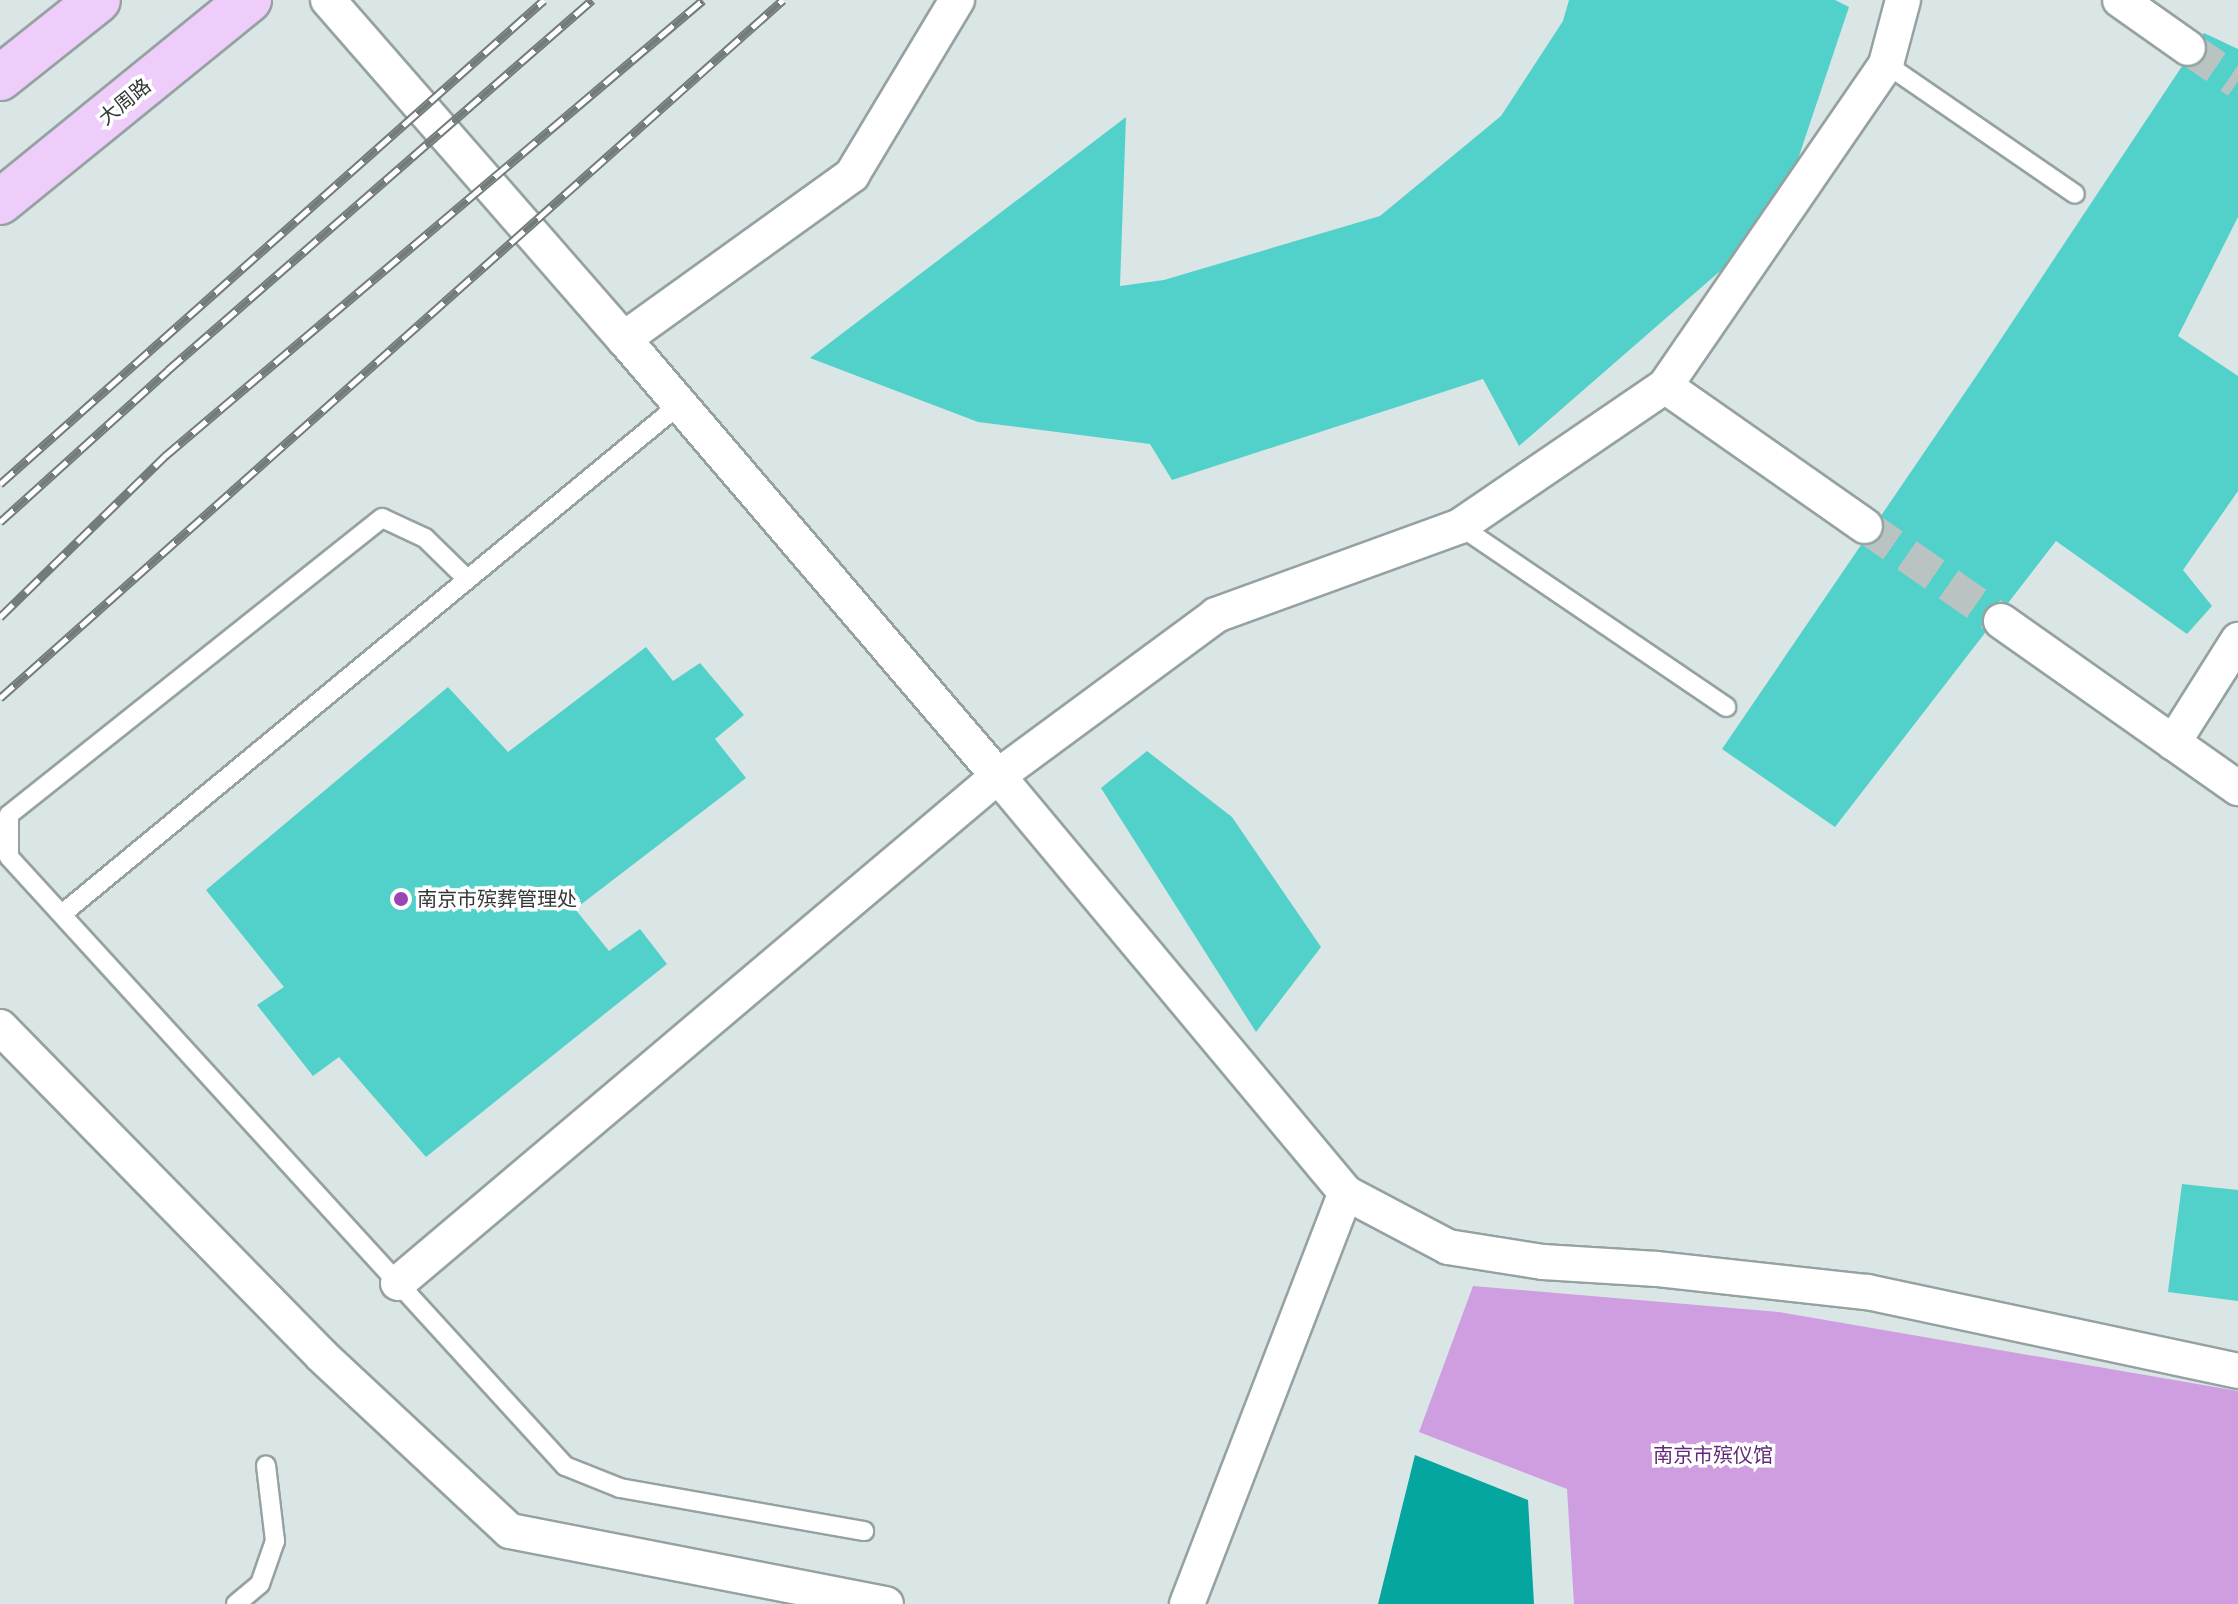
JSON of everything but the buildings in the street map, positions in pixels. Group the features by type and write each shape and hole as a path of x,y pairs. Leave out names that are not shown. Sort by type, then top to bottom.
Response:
{"main road":[{"path":"0,78 98,0"},
{"name":"大周路","path":"0,202 249,0"}],"street":[{"path":"328,0 624,339 998,776 1346,1193 1448,1247 1543,1262 1657,1269 1867,1292 2238,1371"},
{"path":"624,339 852,175 957,0"},
{"path":"398,1283 998,776 1216,615 1460,526 1665,386 1886,64 1903,0"},
{"path":"2120,0 2188,48"},
{"path":"1665,386 1865,526"},
{"path":"2001,621 2238,788"},
{"path":"2173,743 2238,640"},
{"path":"0,1027 321,1355 510,1531 886,1604"},
{"path":"1187,1604 1346,1193"}],"lane":[{"path":"1886,64 2075,194"},
{"path":"62,914 680,404"},
{"path":"467,579 425,538 382,518 9,815 9,857 565,1466 620,1488 864,1531"},
{"path":"1460,526 1726,707"},
{"path":"236,1604 260,1584 275,1541 266,1466"}],"green space":[{"name":"南京市殡仪馆","path":"1473,1286 1779,1312 2238,1391 2238,1604 1574,1604 1567,1489 1419,1432"}],"water":[{"path":"1415,1455 1528,1500 1534,1604 1378,1604"}],"tunnel":[{"path":"2188,48 2238,82"},
{"path":"1865,526 2001,621"}],"railway":[{"path":"0,484 544,0"},
{"path":"0,522 168,370 592,0"},
{"path":"0,617 165,456 703,0"},
{"path":"0,698 783,0"}],"place":[{"name":"南京市殡葬管理处","path":"401,899"}]}
